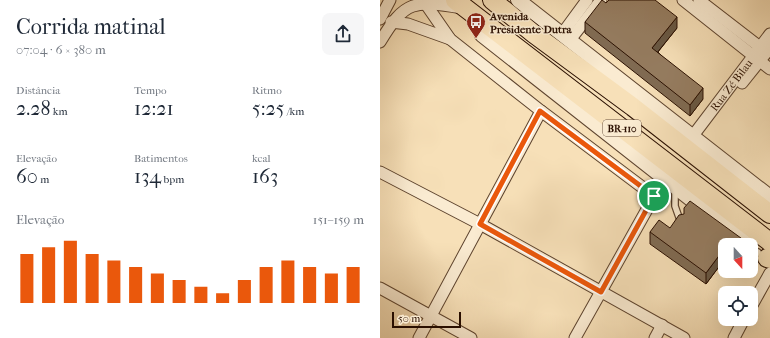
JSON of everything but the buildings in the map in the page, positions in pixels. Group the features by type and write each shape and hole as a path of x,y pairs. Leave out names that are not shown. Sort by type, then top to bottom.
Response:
{"main road":[{"name":"BR-110","path":"492,0 534,34 633,107 770,214"},
{"name":"BR-110","path":"465,8 590,104 762,255"},
{"path":"520,50 530,52 536,48 537,44 534,34"},
{"path":"590,104 623,146"}],"street":[{"path":"380,19 390,0"},
{"path":"518,0 770,197"},
{"path":"566,37 587,0"},
{"path":"566,37 601,0"},
{"path":"683,0 701,5 763,53 770,69"},
{"path":"417,2 450,39 540,111 654,196"},
{"path":"380,42 396,16 417,2 465,8 482,35 762,255 755,286"},
{"path":"391,22 408,24 450,39"},
{"name":"Rua Zé Bilau","path":"695,138 763,53 770,34"},
{"path":"419,338 540,111"},
{"path":"380,172 480,224 684,338"},
{"path":"575,338 654,196 669,183"},
{"path":"380,288 471,338"},
{"path":"655,338 662,325"},
{"path":"734,338 740,326"}],"lane":[{"path":"669,183 681,223"}],"place":[{"name":"Avenida Presidente Dutra","path":"476,39"}],"route":[{"path":"540,111 654,196 601,292 480,224 540,111"}]}
